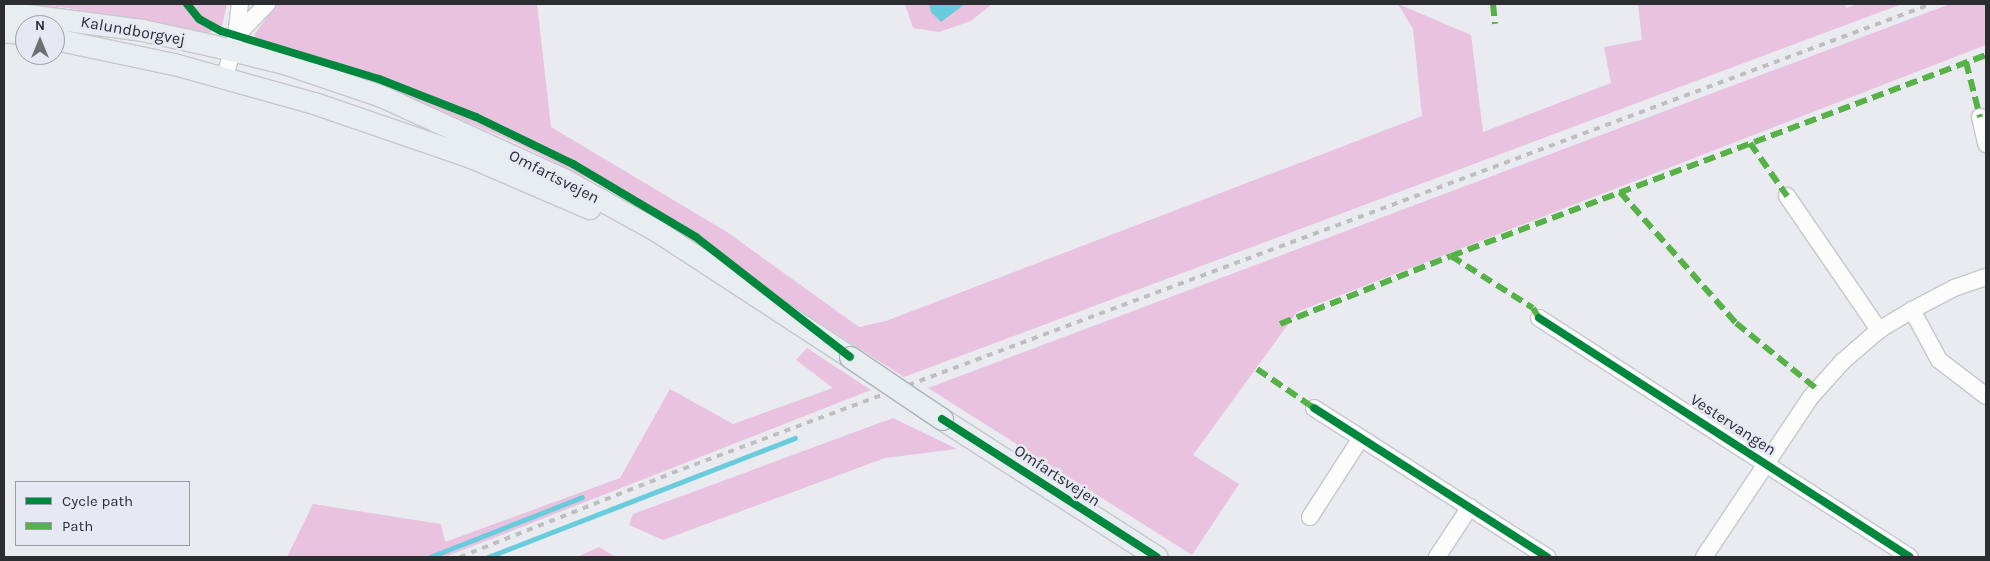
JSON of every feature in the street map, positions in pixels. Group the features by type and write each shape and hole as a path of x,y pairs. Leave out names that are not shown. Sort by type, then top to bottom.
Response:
{"main road":[{"name":"Kalundborgvej","path":"4,12 234,43"},
{"name":"Kalundborgvej","path":"65,41 225,77"},
{"name":"Omfartsvejen","path":"234,43 381,96 565,180 658,231 942,419 1157,557"},
{"name":"Omfartsvejen","path":"225,77 314,103 442,147 581,204 653,241 850,357"}],"street":[{"path":"225,77 234,43 240,4"},
{"path":"234,43 267,4"},
{"path":"1980,117 1986,144"},
{"path":"1787,196 1879,330"},
{"name":"Vestervangen","path":"1704,557 1820,385 1879,330 1954,288 1986,277"},
{"path":"1912,310 1939,360 1986,396"},
{"name":"Vestervangen","path":"1539,318 1910,557"},
{"path":"1314,408 1546,557"},
{"path":"1310,517 1361,438"},
{"path":"1437,557 1470,508"}],"shaded area":[{"path":"23,4 227,4 222,26 208,33 68,8"},
{"path":"277,4 537,4 551,127 727,232 859,327 886,321 1422,116 1413,29 1398,4 1471,35 1483,132 1611,83 1604,47 1642,40 1638,4 1845,4 1846,8 1857,4 1902,4 904,377 617,193 512,141 401,94 261,48 254,35"},
{"path":"905,4 992,4 971,21 939,32 913,28"},
{"path":"1950,4 1986,4 1986,45 1297,312 1193,455 1239,484 1192,555 928,388"},
{"path":"807,348 871,390 445,557 287,557 313,504 441,524 445,542 620,478 670,389 733,424 833,388 796,360"},
{"path":"893,418 957,449 885,458 663,540 629,525 633,514"},
{"path":"599,547 616,557 577,557"}],"water":[{"path":"929,4 965,4 941,22 931,12"}],"waterway":[{"path":"488,557 795,438"},
{"path":"430,557 582,497"}],"railway":[{"path":"460,557 672,473 1931,4"}],"marked path":[{"path":"1493,4 1495,24"},
{"path":"1280,324 1451,256 1986,55"},
{"path":"1966,62 1980,117"},
{"path":"1750,143 1787,196"},
{"path":"1620,192 1736,323 1817,389"},
{"path":"1451,256 1533,308 1539,318"},
{"path":"1257,369 1314,408"}],"cycle path":[{"path":"187,4 199,19 221,31 379,79 476,117 573,164 696,237 850,357"},
{"path":"1539,318 1910,557"},
{"path":"1314,408 1547,557"},
{"path":"942,419 1157,557"}]}
